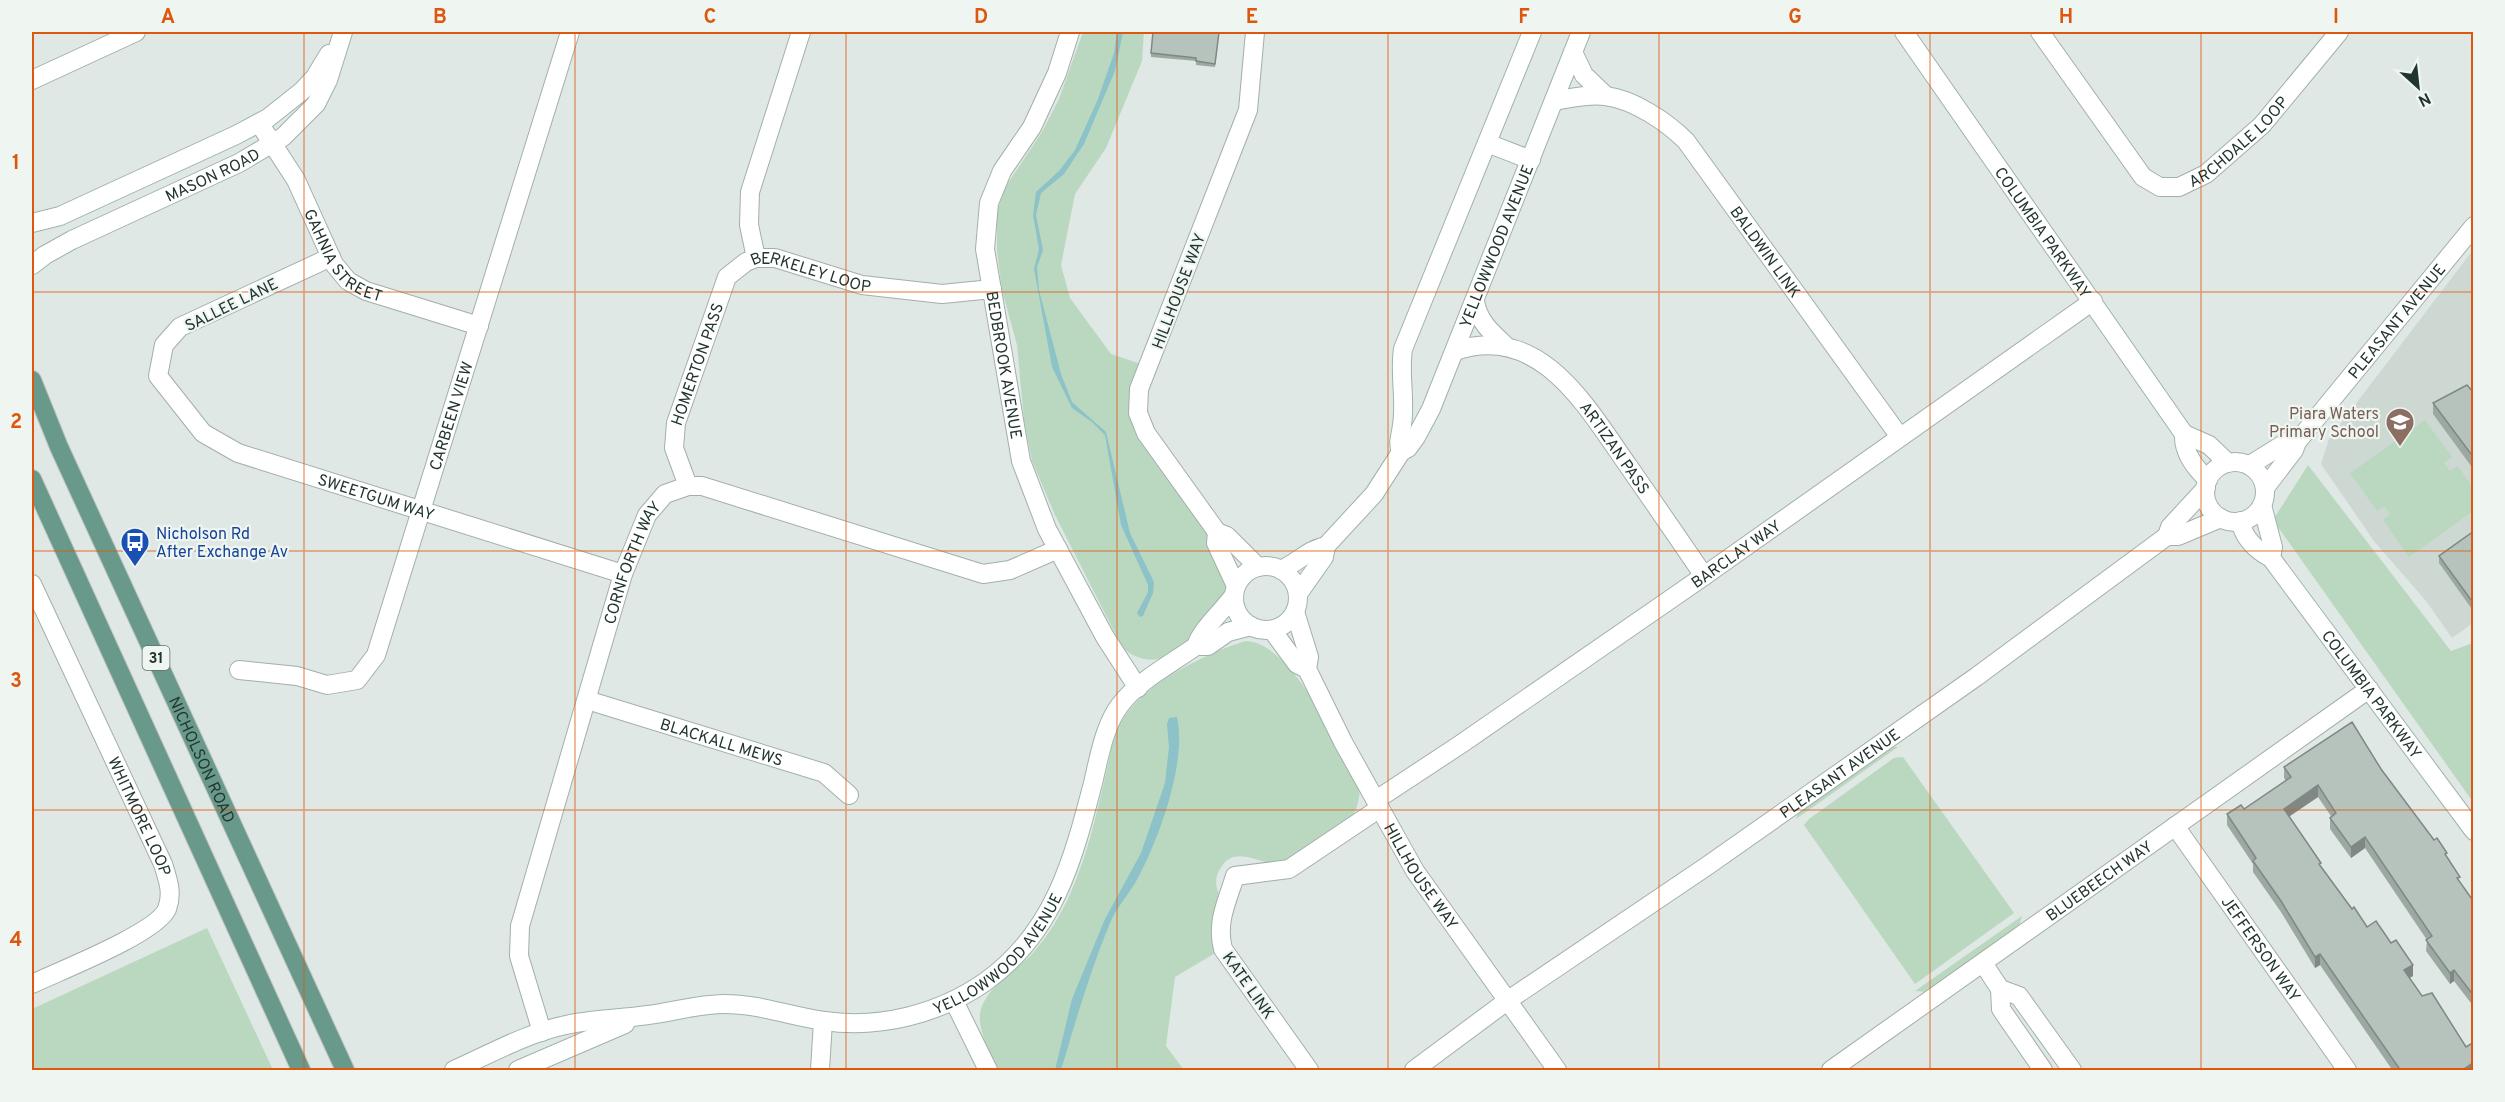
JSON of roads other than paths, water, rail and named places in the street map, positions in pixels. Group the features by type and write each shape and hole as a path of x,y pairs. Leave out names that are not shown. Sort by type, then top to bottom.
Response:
{"main road":[{"name":"NICHOLSON ROAD","path":"32,380 59,447 345,1071"},
{"name":"31","path":"32,479 301,1071"}],"street":[{"path":"32,80 136,32"},
{"name":"MASON ROAD","path":"32,223 60,216 259,123 286,106 315,77 342,32"},
{"name":"MASON ROAD","path":"32,265 72,240 239,163 272,144 299,122 316,104 328,80 342,32"},
{"name":"CARBEEN VIEW","path":"239,670 297,676 327,685 357,680 376,655 570,32"},
{"name":"BERKELEY LOOP","path":"801,32 750,192 749,225 756,258 775,258 862,285 942,294 992,289"},
{"name":"BEDBROOK AVENUE","path":"1070,32 1057,73 1032,127 1002,171 989,203 985,249 1021,461 1047,529 1105,637 1138,688"},
{"name":"HILLHOUSE WAY","path":"1255,32 1248,110 1139,389 1138,413 1146,434 1217,532 1227,536 1258,567"},
{"path":"1401,452 1398,445 1403,415 1401,373 1403,349 1532,32"},
{"name":"YELLOWWOOD AVENUE","path":"1297,603 1324,557 1326,546 1374,494 1401,452 1408,448 1422,427 1475,302 1581,32"},
{"name":"COLUMBIA PARKWAY","path":"1904,32 2184,434 2183,443 2196,469 2207,484"},
{"name":"ARCHDALE LOOP","path":"2040,32 2143,177 2160,187 2179,187 2206,174 2262,125 2339,32"},
{"name":"BALDWIN LINK","path":"1573,52 1584,75 1606,96 1660,119 1686,141 1900,437"},
{"name":"BALDWIN LINK","path":"1554,101 1583,96 1606,96"},
{"name":"GAHNIA STREET","path":"259,123 296,180 331,256 348,281 366,291 479,326"},
{"path":"1487,142 1531,160"},
{"name":"PLEASANT AVENUE","path":"2264,496 2294,450 2296,442 2474,226"},
{"name":"SALLEE LANE","path":"158,376 164,345 180,327 331,256"},
{"name":"HOMERTON PASS","path":"688,486 674,448 676,423 727,277 746,262 756,258"},
{"name":"BARCLAY WAY","path":"1378,804 2093,301"},
{"name":"ARTIZAN PASS","path":"1475,302 1484,325 1505,345"},
{"name":"ARTIZAN PASS","path":"1455,351 1480,344 1505,345 1527,354 1572,388 1704,576"},
{"name":"SWEETGUM WAY","path":"158,376 203,434 238,453 623,574"},
{"name":"COLUMBIA PARKWAY","path":"2184,434 2194,436 2228,463"},
{"name":"PLEASANT AVENUE","path":"2250,465 2287,442 2296,442"},
{"path":"2264,496 2250,518 2231,521 2221,518 2209,506 2207,484 2220,466 2228,463 2243,462 2257,471 2264,496 2273,548 2271,558"},
{"name":"PLEASANT AVENUE","path":"1414,1071 1507,1001 1727,852 1968,682 2167,536 2170,527 2207,484"},
{"path":"688,486 702,486 983,574 1010,570 1058,549"},
{"name":"CORNFORTH WAY","path":"542,1032 519,956 520,926 623,574 647,515 666,494 688,486"},
{"name":"PLEASANT AVENUE","path":"2167,536 2178,536 2221,518"},
{"name":"COLUMBIA PARKWAY","path":"2241,521 2242,531 2262,553 2271,558 2474,831"},
{"name":"HILLHOUSE WAY","path":"1217,532 1216,543 1235,590"},
{"name":"YELLOWWOOD AVENUE","path":"1281,570 1296,564 1314,548 1326,546"},
{"path":"1258,567 1281,570 1291,577 1297,603 1290,620 1272,630 1251,626 1237,612 1235,590 1247,572 1258,567"},
{"name":"WHITMORE LOOP","path":"32,584 163,864 171,889 166,910 158,922 32,984"},
{"name":"YELLOWWOOD AVENUE","path":"1196,646 1199,635 1221,613 1235,590"},
{"name":"HILLHOUSE WAY","path":"1297,603 1309,657 1307,669 1343,742 1415,871 1557,1071"},
{"name":"YELLOWWOOD AVENUE","path":"454,1071 542,1032 567,1024 644,1016 722,1004 761,1006 823,1021 853,1024 878,1023 916,1015 954,1001 986,981 1014,957 1031,938 1054,903 1065,880 1111,719 1120,704 1196,646 1208,646 1228,632 1251,626"},
{"name":"HILLHOUSE WAY","path":"1272,630 1297,664 1307,669"},
{"name":"BLUEBEECH WAY","path":"1831,1071 2369,689"},
{"name":"BLACKALL MEWS","path":"587,700 824,773 849,795"},
{"name":"KATE LINK","path":"1309,1071 1223,949 1219,935 1220,922 1235,876 1289,869 1378,804"},
{"name":"JEFFERSON WAY","path":"2175,826 2347,1071"},
{"path":"1983,963 2000,989 2001,1009 2043,1071"},
{"path":"2000,989 2019,996 2072,1071"},
{"path":"954,1001 988,1071"},
{"name":"YELLOWWOOD AVENUE","path":"518,1071 644,1016"},
{"path":"820,1071 823,1021"}],"water":[{"path":"1117,32 1123,32 1115,71 1084,144 1064,174 1041,193 1036,215 1043,250 1037,267 1039,290 1061,374 1072,402 1106,432 1130,533 1154,582 1153,593 1143,616 1140,617 1137,613 1148,592 1148,585 1121,525 1105,435 1092,422 1072,408 1052,367 1034,269 1039,249 1033,215 1036,192 1059,171 1075,150 1098,99 1114,53"},
{"path":"1177,717 1178,755 1170,798 1163,820 1139,876 1110,923 1090,977 1061,1070 1055,1070 1072,999 1105,919 1141,853 1165,783 1169,747 1167,724 1169,718"}],"place":[{"name":"Piara Waters Primary School","path":"2400,448"},
{"name":"Nicholson Rd After Exchange Av","path":"135,568"}]}
